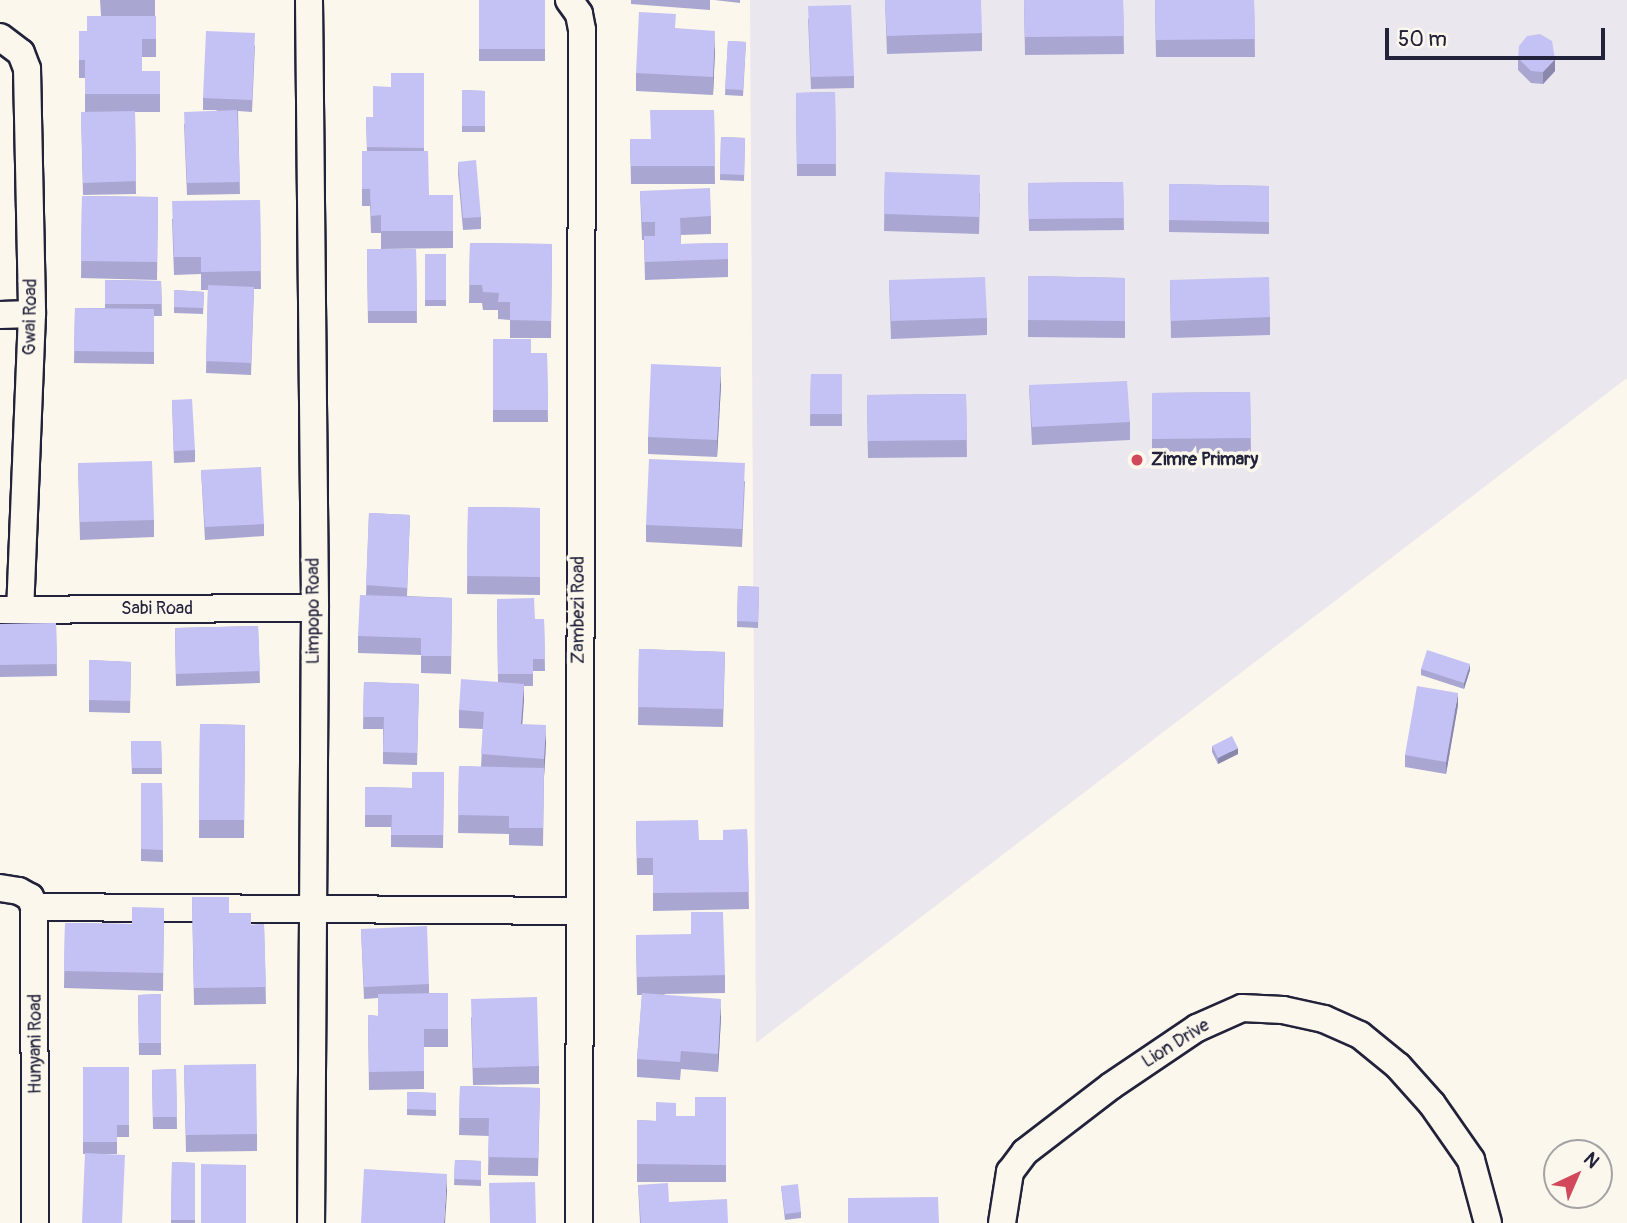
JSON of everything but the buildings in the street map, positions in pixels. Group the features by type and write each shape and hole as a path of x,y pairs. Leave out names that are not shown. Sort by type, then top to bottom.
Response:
{"street":[{"name":"Limpopo Road","path":"309,0 314,608 311,1223"},
{"name":"Zambezi Road","path":"569,0 579,14 582,30 579,1223"},
{"name":"Gwai Road","path":"0,37 21,53 27,69 32,314 10,609"},
{"path":"0,315 32,314"},
{"name":"Sabi Road","path":"10,609 314,608"},
{"path":"0,888 19,891 30,897 34,907 578,911"},
{"name":"Hunyani Road","path":"34,907 35,1223"},
{"name":"Lion Drive","path":"1002,1223 1010,1172 1024,1152 1111,1086 1197,1028 1242,1008 1283,1010 1324,1018 1360,1035 1398,1066 1432,1104 1471,1160 1488,1223"}],"shaded area":[{"name":"Zimre Primary","path":"750,0 1627,0 1627,378 756,1043"}],"place":[{"name":"Zimre Primary","path":"1137,460"}]}
